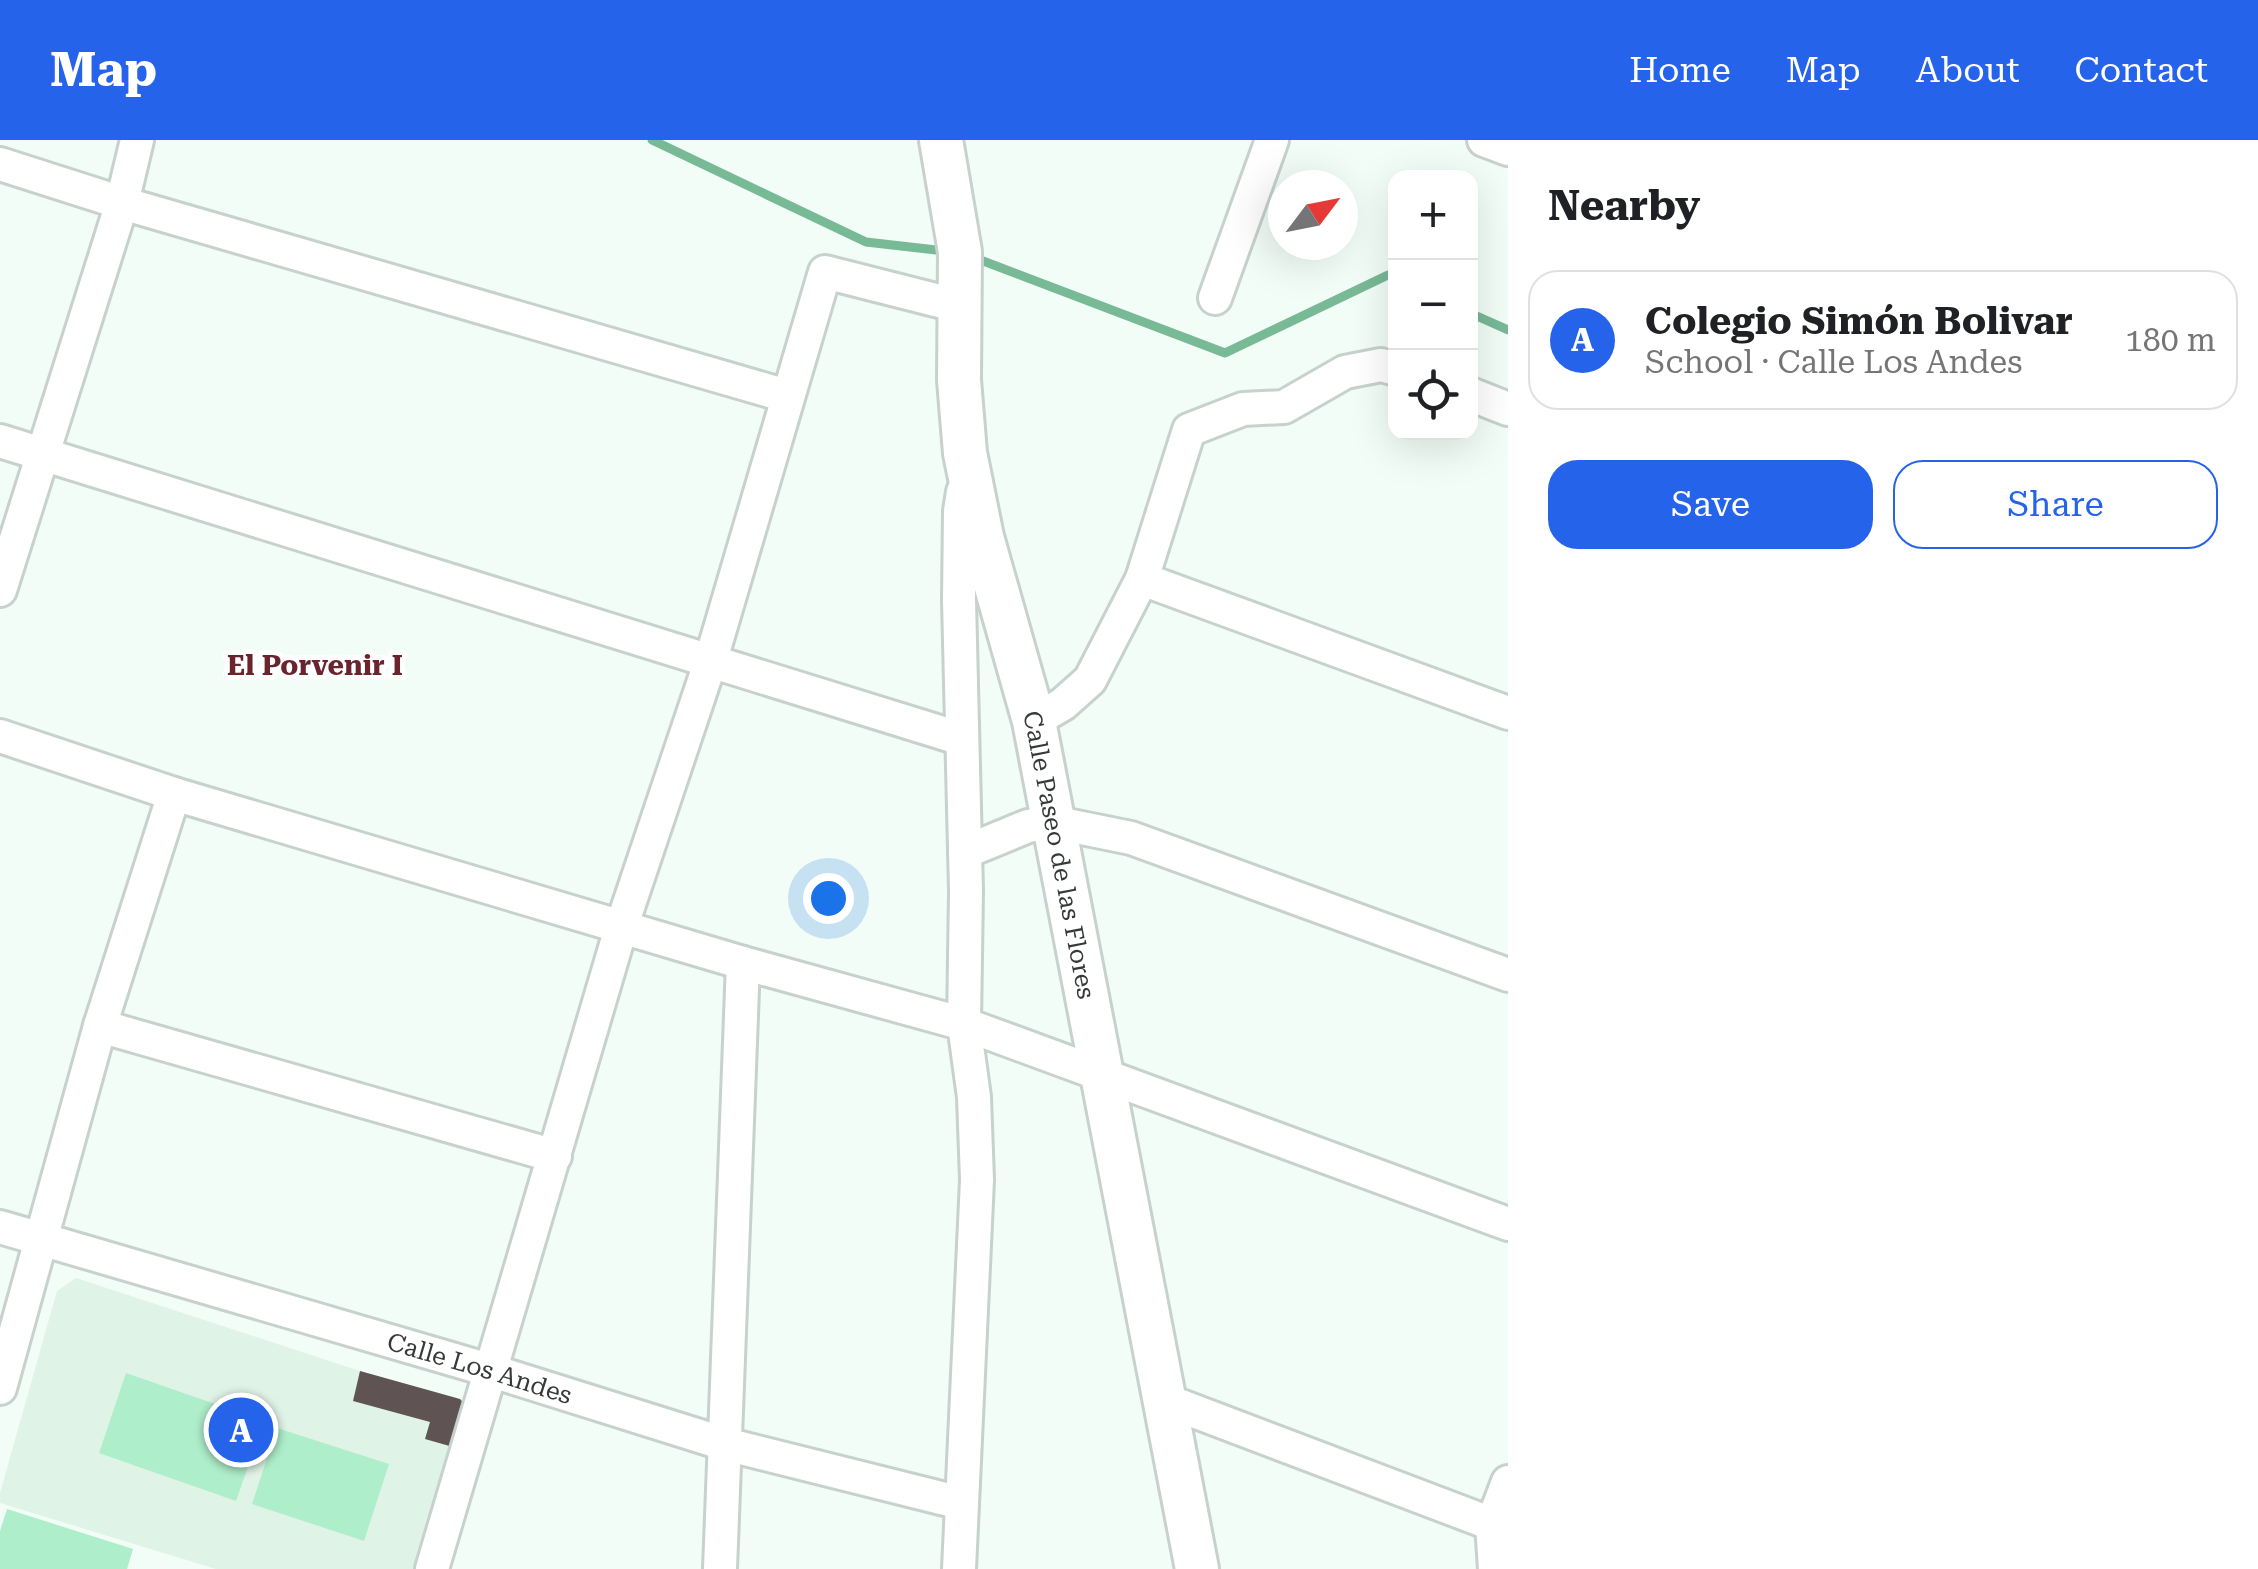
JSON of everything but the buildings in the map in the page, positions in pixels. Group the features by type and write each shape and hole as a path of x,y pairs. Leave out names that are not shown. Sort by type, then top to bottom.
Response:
{"street":[{"path":"0,590 122,203 137,140"},
{"name":"Calle Paseo de las Flores","path":"941,140 960,252 958,380 968,468 982,537 1034,721 1197,1569"},
{"path":"1215,298 1272,140"},
{"path":"1484,140 1508,148"},
{"path":"0,164 787,396"},
{"path":"432,1569 621,928 710,663 825,272 959,306"},
{"path":"1034,721 1063,704 1090,680 1142,579 1189,430 1243,409 1284,408 1345,372 1381,365 1388,367"},
{"path":"1478,397 1508,408"},
{"path":"0,441 962,739"},
{"path":"959,1569 977,1180 974,1097 964,1024 960,511 968,468"},
{"path":"1142,579 1508,713"},
{"path":"0,736 174,794 621,928 964,1024 1508,1224"},
{"path":"0,1388 100,1026 174,794"},
{"path":"965,852 1028,826 1052,822 1131,838 1508,975"},
{"path":"720,1569 742,964"},
{"path":"100,1026 556,1156"},
{"name":"Calle Los Andes","path":"0,1227 489,1370 726,1444 961,1504"},
{"path":"1165,1400 1500,1526"},
{"path":"1496,1569 1508,1482"}],"shaded area":[{"path":"76,1278 360,1371 460,1399 470,1410 426,1569 216,1569 0,1503 57,1291"}],"green space":[{"path":"126,1373 264,1421 236,1501 99,1453"},
{"path":"277,1428 389,1464 364,1541 252,1504"},
{"path":"7,1509 133,1549 127,1569 0,1569 0,1531"}],"waterway":[{"path":"652,140 866,242 945,251"},
{"path":"970,256 1225,353 1388,275"},
{"path":"1478,317 1508,330"}],"place":[{"name":"Colegio Simón Bolivar","path":"241,1430"}],"district":[{"name":"El Porvenir I","path":"315,665"}]}
